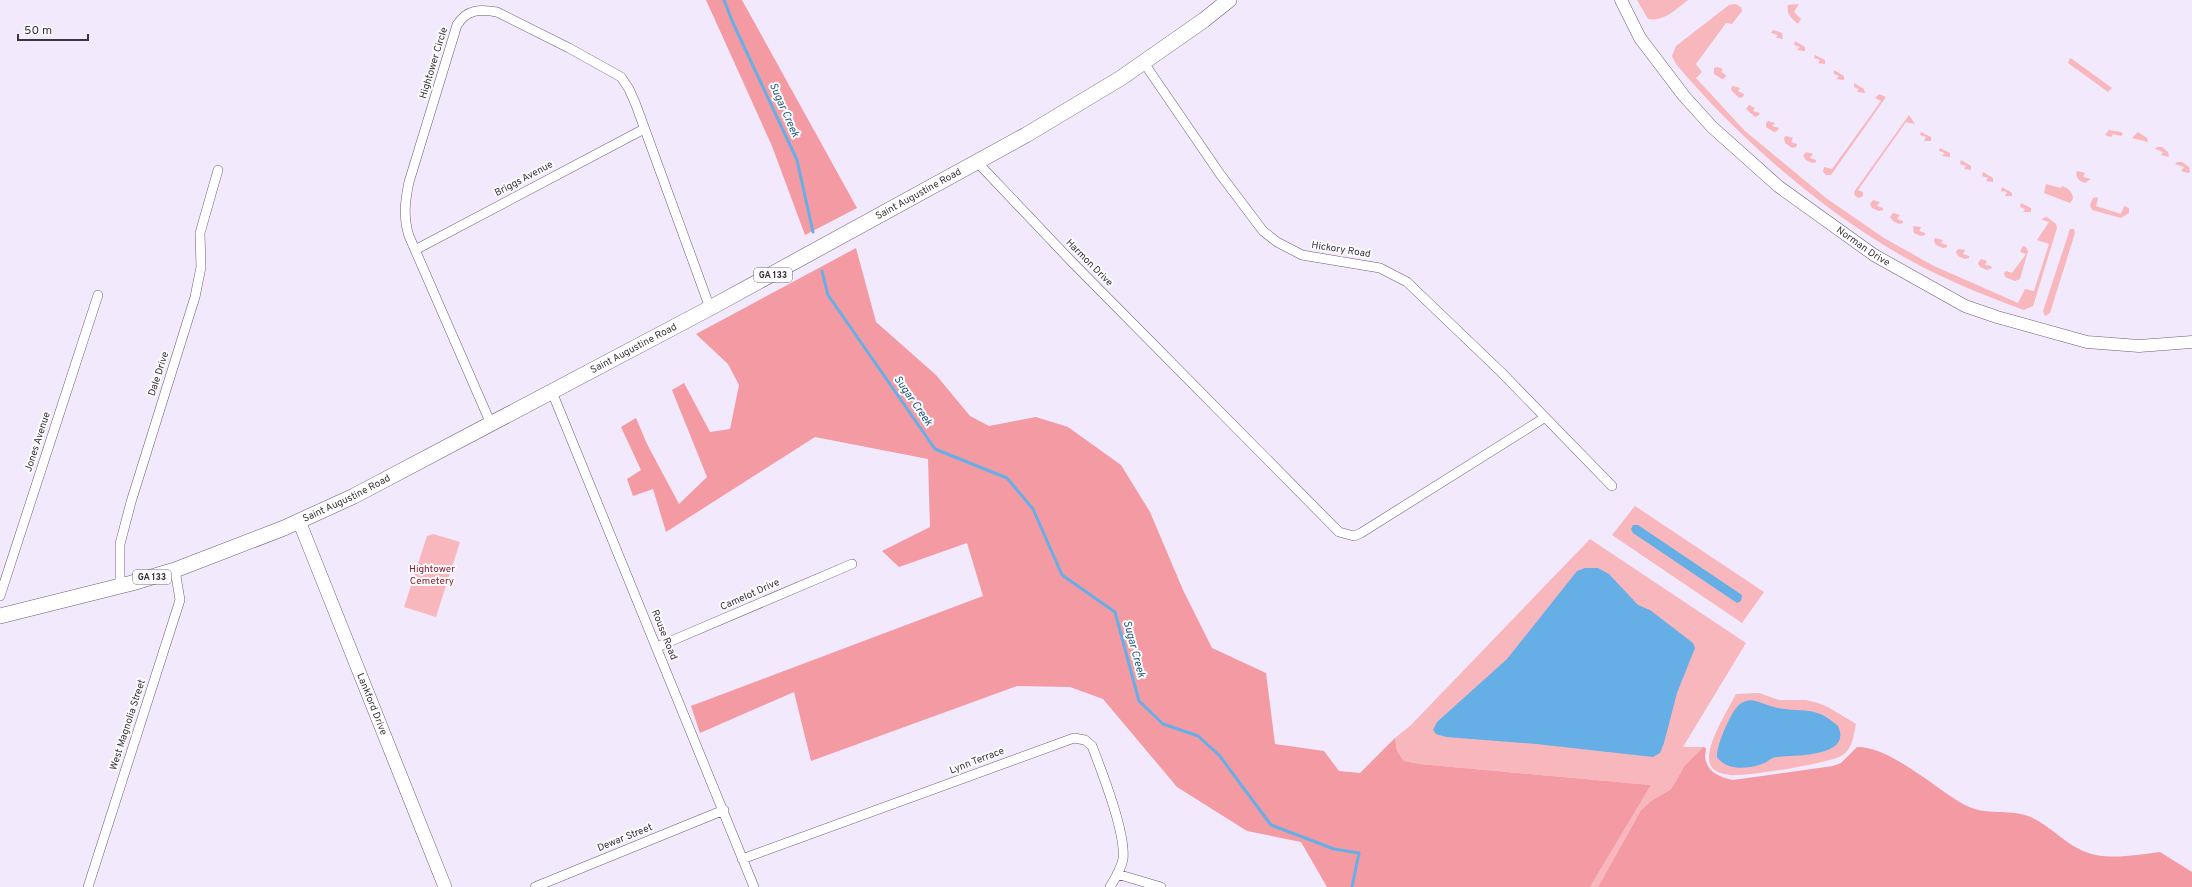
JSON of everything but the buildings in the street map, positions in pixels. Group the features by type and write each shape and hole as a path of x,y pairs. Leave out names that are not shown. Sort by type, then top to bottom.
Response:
{"main road":[{"name":"Saint Augustine Road","path":"0,616 120,586 175,570 299,521 354,496 710,308 978,163 1144,63 1229,0"},
{"name":"Lankford Drive","path":"299,521 445,887"}],"street":[{"name":"Norman Drive","path":"1621,0 1640,38 1684,96 1712,126 1778,186 1874,256 1964,306 1997,317 2087,342 2139,346 2192,342"},
{"name":"Hightower Circle","path":"491,424 406,228 405,203 452,44 462,16 475,11 486,10 497,12 556,41 621,77 629,88 710,308"},
{"name":"Hickory Road","path":"1144,63 1220,174 1263,231 1288,249 1302,255 1380,268 1407,282 1501,372 1544,418 1612,486"},
{"name":"Briggs Avenue","path":"415,250 644,129"},
{"name":"Harmon Drive","path":"978,163 1055,245 1339,532 1354,536 1361,533 1544,418"},
{"name":"Dale Drive","path":"120,586 120,544 131,502 194,297 201,267 200,233 218,170"},
{"name":"Jones Avenue","path":"0,596 98,295"},
{"name":"Rouse Road","path":"552,392 724,810 754,887"},
{"name":"Camelot Drive","path":"657,647 852,564"},
{"name":"West Magnolia Street","path":"88,887 180,600 175,570"},
{"name":"Lynn Terrace","path":"742,859 1074,738 1085,740 1092,746 1115,812 1122,859 1117,874 1110,887"},
{"name":"Dewar Street","path":"535,887 724,810"},
{"path":"1117,874 1161,887"}],"green space":[{"path":"1637,0 1688,0 1665,17 1659,19 1648,19"},
{"path":"1735,4 1741,7 1742,11 1732,24 1726,23 1696,64 1702,72 1696,78 1745,131 1826,198 1884,238 1934,266 2018,303 2025,289 2034,291 2049,244 2037,240 2049,222 2042,220 2043,218 2047,217 2056,224 2057,228 2033,306 2024,310 1981,294 1926,269 1880,243 1848,222 1786,174 1727,120 1676,64 1672,56 1676,46 1729,5"},
{"path":"1799,4 1794,12 1801,19 1798,24 1790,16 1788,5"},
{"path":"1773,30 1782,33 1783,39 1776,38 1778,35 1771,33"},
{"path":"1795,41 1805,47 1805,51 1797,50 1800,47 1794,45"},
{"path":"1815,55 1825,60 1825,64 1818,63 1820,60 1814,58"},
{"path":"2070,58 2112,88 2108,92 2068,63"},
{"path":"1717,67 1723,69 1721,72 1726,75 1725,78 1722,79 1714,74 1714,68"},
{"path":"1834,70 1844,76 1844,80 1836,79 1839,76 1834,74"},
{"path":"1854,83 1864,89 1865,93 1857,92 1859,89 1854,87"},
{"path":"1732,86 1740,88 1738,91 1744,94 1743,97 1739,98 1731,90"},
{"path":"1879,94 1886,97 1831,175 1826,175 1823,172 1824,167 1832,169 1881,101 1875,98"},
{"path":"1749,105 1755,108 1753,111 1760,113 1758,116 1755,117 1746,109"},
{"path":"1909,115 1915,124 1906,122 1858,190 1863,192 1863,196 1859,198 1855,196 1854,192"},
{"path":"1768,121 1775,123 1772,126 1779,128 1777,131 1774,132 1766,127 1766,123"},
{"path":"2109,130 2121,132 2123,134 2121,136 2113,134 2111,137 2105,135"},
{"path":"1921,132 1931,137 1931,141 1924,141 1926,137 1920,135"},
{"path":"2138,132 2147,138 2148,142 2132,138"},
{"path":"1786,136 1793,138 1791,142 1797,144 1796,147 1792,148 1785,143 1784,138"},
{"path":"2157,147 2162,147 2168,152 2169,157 2161,155 2163,152 2155,149"},
{"path":"1940,148 1950,153 1950,157 1942,156 1945,153 1939,151"},
{"path":"1806,152 1813,154 1810,158 1816,160 1816,162 1812,163 1806,160 1803,156"},
{"path":"1961,160 1971,166 1971,170 1964,169 1966,166 1960,164"},
{"path":"2177,162 2182,162 2189,167 2190,172 2188,173 2181,171 2184,167 2175,164"},
{"path":"2077,171 2085,173 2083,177 2091,179 2085,183 2081,181 2077,177"},
{"path":"1983,172 1993,178 1993,182 1986,181 1988,178 1982,176"},
{"path":"2046,184 2061,188 2062,186 2069,189 2073,199 2070,203 2044,193"},
{"path":"2002,187 2012,193 2012,196 2005,196 2007,192 2001,191"},
{"path":"2097,197 2098,199 2096,206 2121,214 2124,206 2129,208 2129,213 2121,218 2092,210 2090,205 2093,198"},
{"path":"1873,200 1880,202 1877,206 1883,208 1883,210 1879,211 1872,208 1870,204"},
{"path":"2021,203 2031,208 2031,212 2023,212 2025,209 2020,207"},
{"path":"1893,213 1900,215 1897,219 1903,221 1903,223 1899,224 1893,221 1890,217"},
{"path":"1913,226 1921,227 1919,231 1925,233 1925,235 1921,236 1914,233"},
{"path":"2070,229 2074,229 2075,233 2050,313 2045,316 2043,311"},
{"path":"1935,238 1943,240 1941,243 1947,245 1947,247 1943,248 1936,245 1934,241"},
{"path":"2023,246 2026,247 2028,251 2020,279 2015,281 2005,277 2004,273 2006,271 2012,273 2026,254 2020,252"},
{"path":"1958,249 1965,250 1963,254 1969,256 1969,258 1965,259 1958,256 1956,252"},
{"path":"1981,259 1987,261 1985,265 1991,266 1992,268 1987,270 1980,267 1978,263"},
{"path":"1635,506 1764,592 1742,623 1612,535"},
{"name":"Hightower Cemetery","path":"433,534 460,542 436,617 404,607 427,536"},
{"path":"1590,539 1746,643 1683,747 1703,747 1685,765 1671,789 1651,801 1641,810 1598,887 1590,887 1651,785 1420,764 1404,761 1397,751 1395,738 1411,725"},
{"path":"1759,693 1779,700 1806,700 1818,703 1828,707 1856,724 1853,738 1848,750 1841,756 1834,759 1769,772 1727,775 1716,771 1710,764 1710,748 1713,739 1736,694"}],"shaded area":[{"path":"706,0 742,0 857,208 805,235 772,146"},
{"path":"856,248 876,322 936,375 970,416 989,426 1036,417 1068,427 1121,465 1150,512 1183,590 1212,648 1266,673 1275,744 1324,751 1339,771 1360,773 1395,738 1397,751 1404,761 1420,764 1651,785 1590,887 1327,887 1301,842 1247,831 1177,787 1103,699 1070,687 1017,686 811,761 794,692 700,733 691,706 983,596 967,543 899,567 882,551 930,527 928,459 815,437 666,532 653,489 633,496 627,479 641,470 621,427 636,418 647,444 679,504 707,477 672,390 684,383 710,432 730,429 739,385 728,364 696,334"},
{"path":"1703,747 1706,748 1706,762 1711,770 1714,773 1733,780 1833,766 1841,763 1857,747 1870,749 1884,754 1912,769 1951,797 1971,808 2025,815 2046,826 2072,845 2088,853 2108,856 2129,856 2160,852 2192,872 2192,887 1598,887 1641,810 1651,801 1671,789 1685,765"}],"water":[{"path":"1633,525 1638,525 1742,595 1741,601 1737,603 1633,533 1631,529"},
{"path":"1585,568 1598,568 1609,574 1638,605 1650,610 1693,643 1695,648 1677,693 1660,753 1653,757 1536,744 1446,737 1436,734 1433,730 1437,722 1507,659 1577,571"},
{"path":"1751,700 1778,708 1816,712 1823,715 1838,726 1840,736 1837,744 1819,753 1776,757 1762,764 1750,767 1738,768 1726,765 1717,757 1721,738 1727,723 1737,707 1745,701"}],"waterway":[{"name":"Sugar Creek","path":"724,0 733,23 797,160 813,232"},
{"name":"Sugar Creek","path":"822,271 828,295 935,449 1007,478 1033,509 1062,575 1115,612 1139,701 1163,724 1198,736 1219,755 1271,825 1334,849 1359,853 1352,887"}]}
